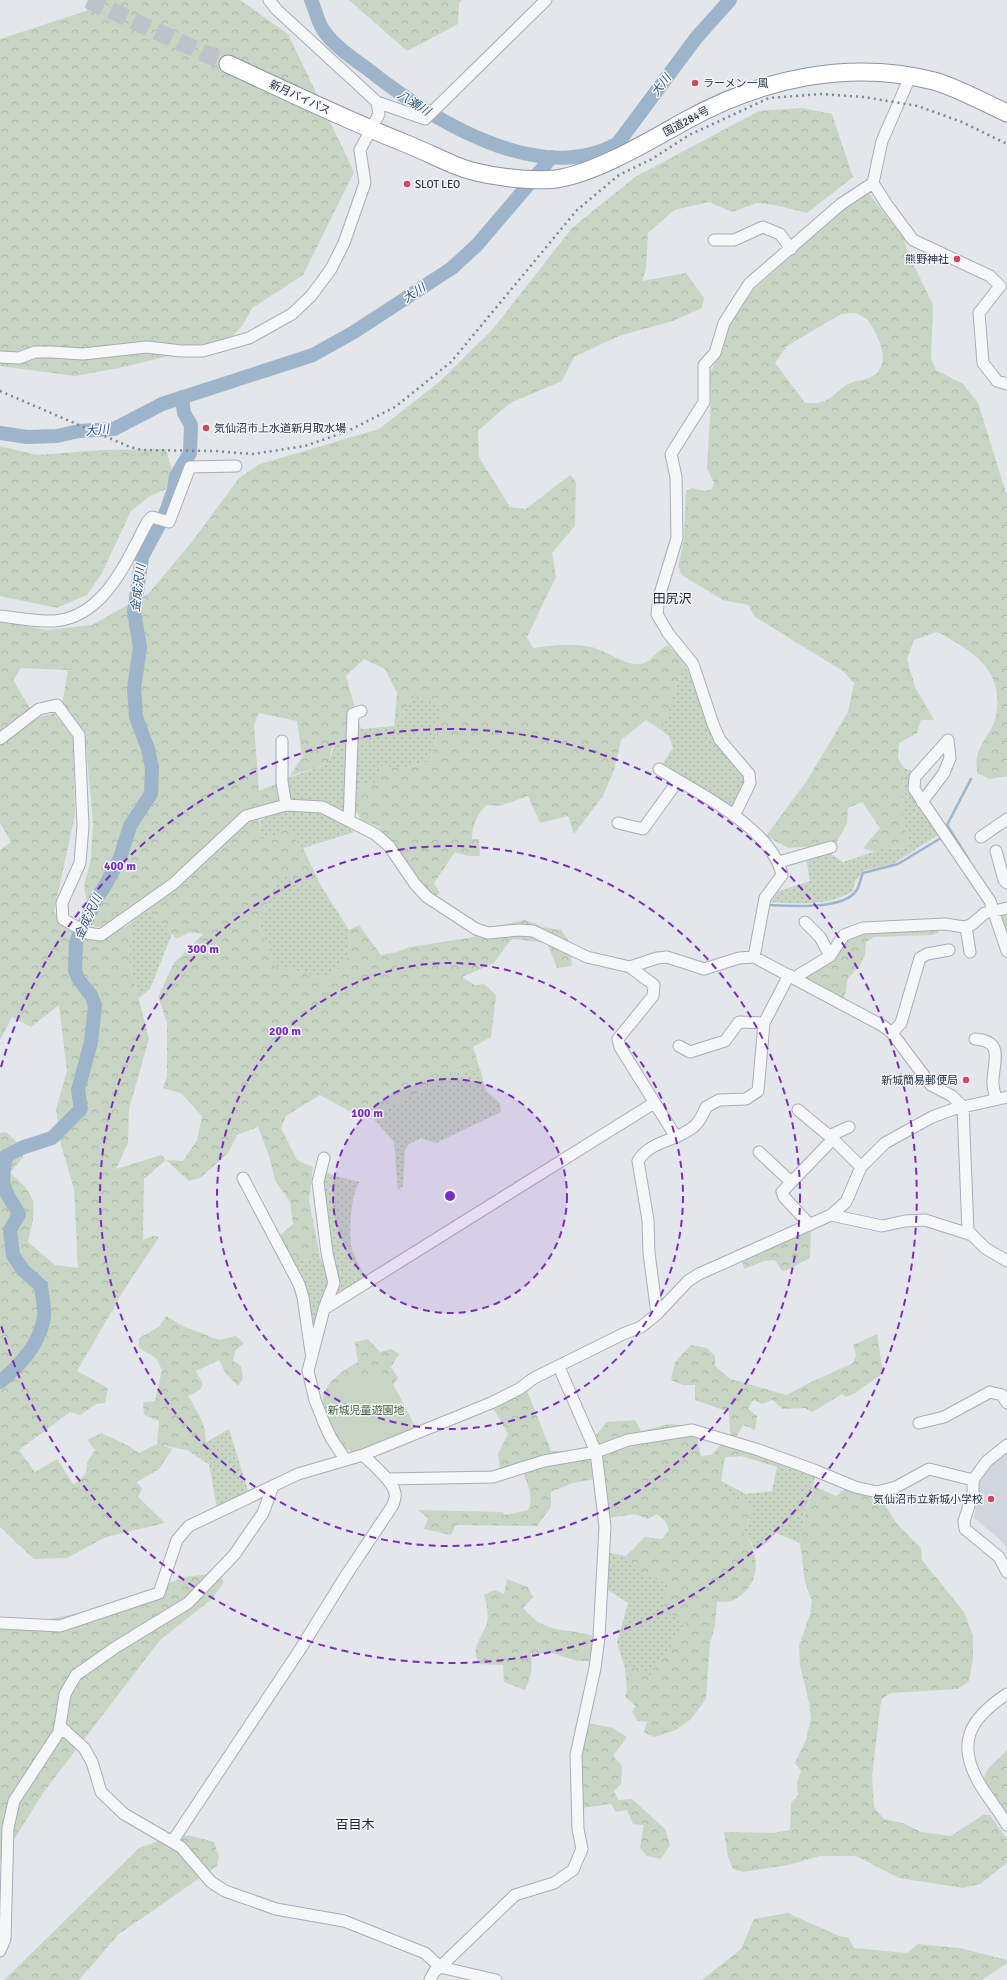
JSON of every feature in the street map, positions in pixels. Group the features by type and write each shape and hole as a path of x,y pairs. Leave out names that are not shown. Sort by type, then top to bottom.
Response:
{"highway":[{"name":"新月バイパス","path":"228,64 372,130"},
{"name":"国道284号","path":"372,130 458,166 483,173 534,179 556,179 581,172 630,152 727,100 791,79 858,71 910,77 935,82 1007,113"}],"street":[{"path":"269,0 377,102 425,119 546,0"},
{"path":"910,77 882,140 873,183 886,205 914,240 990,276 1000,286 979,313 983,363 997,381 1007,384"},
{"path":"0,357 19,358 35,352 83,354 147,346 181,351 203,350 249,338 292,314 311,296 331,269 344,243 365,183 360,150 372,130 379,114 377,102"},
{"path":"734,816 750,783 749,774 720,740 713,724 694,664 668,633 657,614 660,597 677,538 676,477 671,454 704,402 704,365 715,353 724,323 748,284 791,249 841,204 873,183"},
{"path":"714,240 734,240 763,227 780,234 791,249"},
{"path":"0,616 56,621 77,615 100,600 111,586 148,521 152,517 169,522 190,468 236,466"},
{"path":"0,739 38,709 57,705 79,735 83,826 80,863 62,903 63,919 87,933 101,936 173,884 246,816 286,805 322,807 375,834 388,846 415,884 427,897 476,929 488,933 519,930 533,931 587,957 630,967 654,985 653,996 618,1039 620,1047 676,1137"},
{"path":"350,820 353,714 361,711"},
{"path":"922,802 944,773 950,758 948,740 915,777 914,789 922,802 990,901 1007,951"},
{"path":"282,741 282,782 286,805"},
{"path":"660,769 734,816 750,828 779,862 782,875 765,898 754,957"},
{"path":"618,823 643,829 675,785 682,783"},
{"path":"981,837 1007,819"},
{"path":"779,862 831,847"},
{"path":"996,851 1004,880 1007,883"},
{"path":"657,1314 649,1253 648,1220 638,1161 642,1154 652,1147 692,1130 702,1118 706,1107 718,1100 746,1099 758,1091 764,1023 791,977 830,956 844,935 863,928 945,924 966,927 971,926 985,913 1007,908"},
{"path":"805,922 820,937 830,956"},
{"path":"966,927 970,952"},
{"path":"892,1033 901,1023 920,958 927,954 949,950"},
{"path":"630,967 657,958 667,957 704,969 739,958 754,957 883,1026 892,1033 931,1085 952,1096 963,1107 968,1231 985,1248 1007,1261"},
{"path":"679,1046 690,1052 724,1041 739,1022 764,1023"},
{"path":"0,1623 60,1626 159,1593 177,1540 190,1526 298,1474 345,1459 363,1455 491,1403 519,1390 534,1378 559,1367 622,1334 640,1327 657,1314 688,1281 699,1274 832,1215 846,1202 861,1168 885,1143 932,1117 963,1107 1002,1098 992,1083 996,1055 991,1043 987,1040 975,1039"},
{"path":"324,1310 654,1103"},
{"path":"798,1110 831,1137 861,1168"},
{"path":"810,1225 784,1197 782,1192 790,1181 831,1137 849,1127"},
{"path":"759,1152 790,1181"},
{"path":"324,1158 318,1182 327,1253 334,1283 324,1310 308,1371 314,1400 330,1438 345,1459"},
{"path":"243,1178 299,1284 303,1297 312,1358"},
{"path":"832,1215 882,1226 905,1221 925,1220 972,1235"},
{"path":"430,1980 434,1972 515,1895 554,1883 573,1870 582,1849 578,1829 576,1755 595,1668 599,1637 605,1527 596,1452 559,1367"},
{"path":"919,1423 944,1417 990,1392 1002,1395 1007,1403"},
{"path":"388,1479 493,1477 544,1461 596,1452 628,1440 692,1430 759,1450 855,1487 877,1492 896,1487 929,1469 973,1480"},
{"path":"1007,1445 987,1461 973,1480 973,1492 964,1521 965,1529 999,1557 1007,1572"},
{"path":"172,1842 393,1505 395,1493 388,1479 383,1476 363,1455"},
{"path":"0,1951 4,1939 8,1828 14,1801 59,1732 65,1694 76,1675 116,1647 188,1603 234,1555 263,1513 273,1486"},
{"path":"1007,1694 995,1702 974,1723 968,1737 968,1751 972,1768 980,1785 1007,1825"},
{"path":"60,1726 84,1748 92,1762 101,1792 124,1814 181,1847 211,1882 225,1891 276,1909 344,1921 425,1953 440,1967 496,1980"}],"shaded area":[{"name":"気仙沼市立新城小学校","path":"1007,1449 1007,1550 1004,1543 974,1518 978,1481 986,1466"}],"green space":[{"path":"94,0 240,0 288,34 354,172 303,275 252,308 243,325 227,342 119,368 75,376 0,366 0,39 86,11"},
{"path":"349,0 462,0 459,3 458,24 407,51"},
{"path":"802,108 832,114 853,177 807,213 775,205 757,203 732,212 709,202 674,210 648,233 646,269 642,281 686,273 704,298 702,308 673,321 619,336 574,357 562,381 510,403 478,431 479,457 510,507 526,509 570,475 576,482 575,526 552,553 556,577 527,637 533,648 562,645 591,647 626,662 640,664 649,660 668,645 685,663 661,730 646,720 621,740 614,770 603,796 574,834 568,816 540,823 528,796 500,806 486,805 476,820 472,834 472,839 479,839 480,856 468,856 455,852 434,883 440,893 433,897 418,882 379,827 361,820 343,788 377,782 380,766 402,768 428,762 433,751 442,705 414,696 394,726 397,693 385,669 364,659 346,676 361,729 332,748 328,764 290,776 302,757 297,721 259,713 254,725 259,791 276,784 280,802 254,808 167,881 102,928 92,925 84,887 91,858 93,824 85,733 62,705 68,670 21,668 13,680 36,718 54,713 73,737 75,814 54,912 84,937 107,936 131,923 129,960 149,1039 129,1109 128,1143 116,1169 161,1155 166,1160 144,1179 143,1240 152,1236 159,1237 124,1290 77,1371 108,1388 105,1403 96,1404 80,1415 70,1412 19,1450 35,1472 57,1459 74,1485 85,1475 88,1461 95,1450 87,1440 101,1433 127,1445 139,1453 157,1444 159,1421 144,1415 143,1402 155,1401 162,1370 156,1358 139,1348 139,1338 159,1327 166,1316 185,1327 219,1340 236,1336 244,1343 235,1351 233,1361 241,1366 243,1379 238,1386 226,1374 219,1360 196,1371 203,1384 200,1390 188,1396 198,1412 204,1427 206,1442 203,1461 187,1450 162,1445 172,1449 159,1469 137,1482 142,1489 138,1497 165,1523 106,1537 67,1558 34,1559 0,1527 0,1133 6,1132 17,1142 23,1157 10,1173 27,1189 33,1203 33,1220 28,1242 55,1265 78,1268 74,1189 61,1145 56,1109 67,1071 59,1005 31,1027 12,1017 0,1040 0,850 11,842 0,823 0,621 46,630 92,625 149,593 191,543 239,478 260,464 379,429 438,383 493,329 572,228 635,177 759,111"},
{"path":"868,192 904,239 908,253 933,305 931,358 936,370 963,384 978,403 1007,496 1007,776 990,779 977,773 978,753 995,721 997,704 996,689 992,676 975,656 951,639 937,632 914,640 907,659 915,687 934,720 921,720 917,733 899,743 898,758 904,768 902,814 910,849 885,848 875,852 863,848 880,828 862,802 848,808 847,823 835,845 788,848 766,836 806,782 848,712 854,683 843,671 755,617 748,605 723,600 682,575 678,566 684,540 686,491 692,488 704,491 712,489 714,483 707,468 711,397 710,373 717,359 728,325 753,290 840,212","holes":["856,313 865,318 876,333 883,355 881,368 874,376 848,384 829,399 819,403 805,403 775,363 787,346 841,314"]},
{"path":"0,446 37,455 101,450 166,449 172,471 166,489 150,496 131,511 102,573 87,595 57,608 0,596"},
{"path":"685,663 718,748 743,774 744,783 729,810 661,766 673,748 669,736 661,730"},
{"path":"414,696 442,705 433,751 428,762 402,768 380,766 378,782 354,786 354,734 361,729 394,726"},
{"path":"349,737 348,787 343,788 348,797 346,816 289,802 285,779 328,764 334,747"},
{"path":"904,768 912,771 914,799 938,835 893,864 865,870 855,881 853,891 844,896 824,902 814,903 771,902 773,893 810,881 806,857 827,851 843,862 885,848 910,849 902,814"},
{"path":"285,808 323,809 354,832 303,848 286,829 261,843 260,820"},
{"path":"258,813 262,841 286,829 303,848 322,888 284,873 276,880 259,924 276,966 327,979 350,955 349,930 359,925 381,955 397,952 410,947 474,937 497,926 524,920 542,927 561,930 569,941 572,966 557,968 547,943 513,939 509,942 494,963 462,977 475,985 484,984 496,995 491,1037 473,1047 480,1069 453,1071 425,1090 371,1116 349,1111 320,1095 286,1116 281,1128 297,1160 313,1167 309,1201 320,1257 305,1260 288,1254 279,1236 293,1224 290,1202 275,1180 269,1156 258,1127 237,1135 228,1153 200,1178 189,1181 166,1160 183,1161 197,1140 202,1116 181,1093 163,1088 167,1076 167,1022 158,997 174,963 203,934 190,932 176,939 166,926 144,907"},
{"path":"284,873 322,888 349,930 350,955 327,979 276,966 259,924 276,880"},
{"path":"144,907 166,926 172,934 150,989 139,998 129,960 131,923"},
{"path":"1007,909 1007,946 997,913"},
{"path":"938,930 938,933 932,935 874,937 866,942 865,954 860,966 848,978 844,1001 805,980 804,976 854,933"},
{"path":"480,1069 486,1091 500,1103 501,1112 436,1143 421,1138 409,1144 405,1150 403,1186 398,1190 394,1142 371,1116 425,1090 453,1071"},
{"path":"324,1171 335,1176 360,1182 354,1194 352,1204 350,1234 352,1249 365,1277 332,1300 322,1183"},
{"path":"811,1228 810,1258 782,1271 775,1260 764,1261 744,1269 742,1258"},
{"path":"288,1254 305,1260 320,1257 329,1279 314,1345"},
{"path":"877,1334 883,1373 855,1393 846,1397 842,1394 812,1412 805,1408 783,1409 772,1400 762,1404 753,1400 748,1409 757,1416 755,1430 743,1425 736,1437 730,1435 729,1412 695,1400 695,1385 683,1385 671,1380 675,1362 691,1345 707,1348 715,1356 715,1366 730,1379 787,1395 853,1363 856,1355 853,1345"},
{"name":"新城児童遊園地","path":"368,1339 380,1352 391,1349 399,1354 391,1367 398,1378 387,1393 357,1447 336,1453 323,1411 325,1391 332,1381 342,1372 358,1362 355,1342"},
{"name":"新城児童遊園地","path":"379,1373 392,1382 417,1430 352,1454 328,1414 327,1403 339,1382 359,1375"},
{"path":"526,1388 551,1451 593,1450 595,1479 573,1483 551,1492 551,1507 537,1526 456,1525 451,1535 424,1529 428,1518 418,1510 503,1512 504,1515 528,1510 531,1498 521,1463 500,1469 498,1454 508,1434 492,1406"},
{"path":"635,1420 641,1431 670,1424 687,1426 697,1438 701,1456 712,1455 721,1444 741,1449 781,1463 777,1467 741,1456 725,1457 721,1481 732,1499 737,1502 743,1501 751,1507 750,1518 744,1532 753,1550 756,1568 754,1576 750,1585 736,1599 717,1602 715,1626 710,1643 706,1699 691,1719 676,1730 655,1737 644,1733 647,1722 637,1721 632,1712 636,1706 625,1697 627,1690 625,1669 637,1668 650,1675 685,1626 686,1621 663,1611 665,1596 669,1587 667,1583 636,1571 626,1556 645,1537 662,1539 669,1530 665,1521 657,1514 648,1519 635,1514 608,1518 594,1439 607,1422"},
{"path":"229,1429 249,1494 217,1508 209,1464 203,1461 205,1443"},
{"path":"781,1463 816,1474 804,1518 800,1543 776,1533 765,1544 754,1550 744,1532 750,1518 732,1499 721,1481 746,1494 772,1491 777,1467"},
{"path":"814,1486 836,1496 847,1487 879,1496 897,1524 921,1548 922,1560 964,1612 973,1636 973,1658 969,1681 958,1689 890,1693 881,1700 872,1776 874,1807 884,1819 903,1823 921,1832 951,1836 983,1815 990,1815 1007,1839 1007,1863 980,1884 963,1888 899,1878 856,1856 820,1856 788,1865 743,1872 733,1869 728,1857 724,1832 773,1833 790,1830 791,1803 798,1795 797,1783 801,1771 795,1763 806,1740 811,1718 808,1698 800,1666 799,1646 810,1614 812,1601 805,1582 800,1543 804,1518"},
{"path":"600,1551 626,1556 636,1571 667,1583 669,1587 665,1596 686,1621 685,1626 650,1676 637,1668 625,1669 617,1642 628,1603 606,1589"},
{"path":"217,1573 224,1582 212,1599 160,1640 43,1793 0,1862 0,1629 89,1611 186,1577"},
{"path":"507,1579 528,1587 533,1597 523,1608 538,1622 553,1628 594,1636 590,1661 577,1661 552,1653 531,1654 531,1673 525,1690 504,1682 503,1665 479,1664 476,1647 488,1619 484,1595 494,1590 504,1594"},
{"path":"588,1723 613,1728 627,1737 613,1756 622,1766 621,1784 614,1791 618,1800 632,1799 665,1829 670,1845 661,1859 647,1856 640,1848 644,1825 633,1824 627,1810 616,1812 611,1804 581,1808 579,1751"},
{"path":"1007,1750 1007,1820 983,1781 988,1769"},
{"path":"178,1834 214,1842 219,1857 217,1866 119,1934 79,1980 4,1980 139,1848"},
{"path":"788,1913 839,1936 848,1937 854,1948 907,1953 918,1944 959,1948 1007,1960 1007,1963 982,1980 702,1980 741,1949 754,1919"}],"waterway":[{"name":"八瀬川","path":"311,0 322,27 328,37 339,48 395,90 424,109 455,127 488,142 521,153 555,157 587,155 618,143 696,38 730,0"},
{"name":"大川","path":"0,433 27,437 57,436 79,431 114,429 162,404 313,355 354,332 452,268 477,245 552,157"},
{"name":"金成沢川","path":"0,1382 22,1361 34,1345 42,1327 44,1317 41,1286 23,1270 13,1255 10,1230 19,1214 4,1187 3,1175 6,1156 24,1147 52,1138 81,1109 78,1090 91,1042 95,1005 91,995 79,980 75,971 76,942 95,901 120,858 130,826 151,794 152,768 148,749 136,717 134,689 140,647 134,612 142,557 166,512 174,489 176,476 190,453 191,425 184,413 182,397"},
{"path":"969,860 947,825 971,779"},
{"path":"769,905 816,906 840,901 849,897 856,891 863,873 898,864 941,838"}],"tunnel":[{"path":"88,0 228,64"}],"railway":[{"path":"0,391 130,447 142,450 215,451 253,454 305,446 348,431 395,407 451,362 577,210 619,175 652,159 689,135 769,98 821,94 864,97 918,106 962,122 1007,144"}],"place":[{"name":"ラーメン一風","path":"695,83"},
{"name":"SLOT LEO","path":"407,184"},
{"name":"熊野神社","path":"957,259"},
{"name":"気仙沼市上水道新月取水場","path":"206,428"},
{"name":"新城簡易郵便局","path":"966,1080"},
{"name":"気仙沼市立新城小学校","path":"991,1499"}],"district":[{"name":"田尻沢","path":"672,598"},
{"name":"百目木","path":"355,1824"}]}
